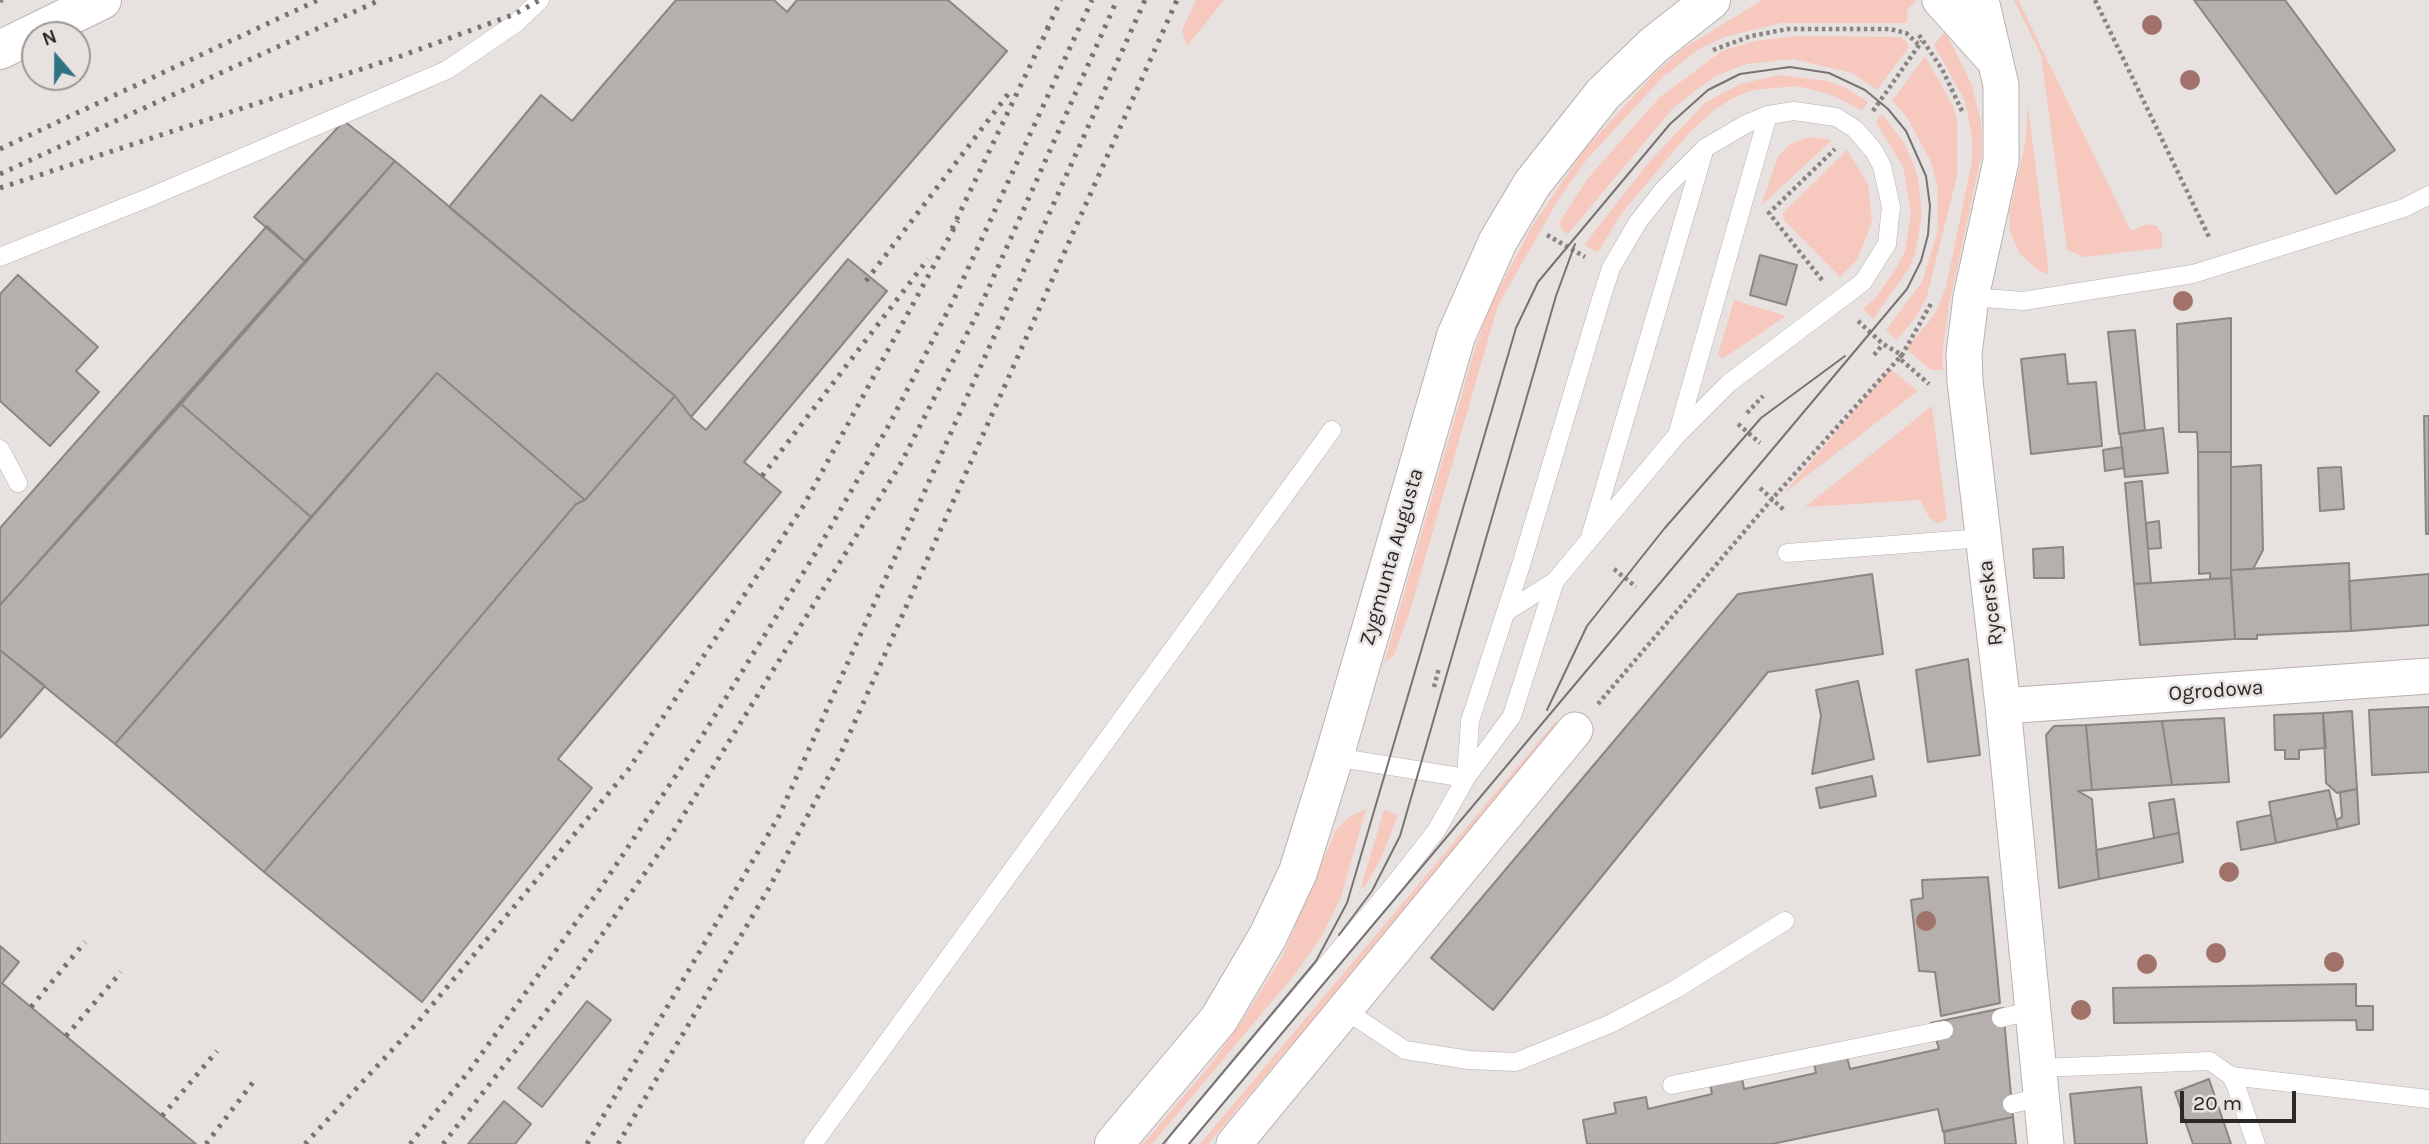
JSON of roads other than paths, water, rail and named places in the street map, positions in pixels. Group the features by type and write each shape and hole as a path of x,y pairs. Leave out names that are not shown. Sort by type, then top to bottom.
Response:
{"street":[{"path":"0,50 102,0"},
{"name":"Zygmunta Augusta","path":"1114,1144 1207,1035 1254,962 1302,861 1456,336 1498,242 1532,184 1603,94 1647,51 1711,0"},
{"path":"1940,0 1997,64"},
{"name":"Rycerska","path":"1981,0 2001,85 2001,161 1971,296 1964,354 1965,381 2003,706 2017,1014 2031,1090 2046,1144"},
{"name":"Ogrodowa","path":"2003,706 2429,676"},
{"path":"1234,1144 1576,730"}],"lane":[{"path":"0,257 150,198 447,70 516,23 540,0"},
{"path":"1466,778 1470,721 1611,268 1637,222 1664,189 1705,148 1727,133 1768,116 1794,111 1819,112 1836,117 1865,140 1882,166 1890,193 1891,225 1887,244 1863,282 1729,383 1677,435 1555,580 1506,612"},
{"path":"1677,435 1768,116"},
{"path":"1589,540 1705,148"},
{"path":"1971,296 2023,301 2193,274 2404,208 2429,195"},
{"path":"813,1144 1332,430"},
{"path":"0,449 18,483"},
{"path":"1787,553 1983,538"},
{"path":"1175,1144 1436,831 1466,778 1512,716 1555,580"},
{"path":"1334,757 1466,778"},
{"path":"1345,1010 1405,1050 1469,1060 1516,1062 1610,1024 1676,989 1785,921"},
{"path":"1672,1085 1944,1030"},
{"path":"2031,1090 2210,1061 2231,1076 2429,1099"},
{"path":"2231,1076 2256,1144"}],"tram line":[{"path":"1163,1144 1316,961 1347,903 1516,328 1538,282 1670,124 1708,90 1740,74 1790,67 1829,73 1865,90 1888,109 1906,131 1926,176 1930,206 1928,235 1921,261 1907,289 1189,1144"},
{"path":"1339,935 1372,891 1400,836 1556,296 1575,244"},
{"path":"1547,710 1587,626 1664,529 1761,418 1845,356"}],"railway":[{"path":"0,149 318,0"},
{"path":"0,174 380,0"},
{"path":"0,188 401,56 515,14 540,0"},
{"path":"1047,29 1061,0"},
{"path":"410,1144 470,1070 600,889 701,738 818,549 889,425 954,299 1092,0"},
{"path":"443,1144 569,982 670,837 900,465 977,314 1117,0"},
{"path":"587,1144 779,816 1145,0"},
{"path":"618,1144 769,888 840,755 1177,0"},
{"path":"952,229 1051,22"},
{"path":"866,281 1012,89"},
{"path":"305,1144 418,1022 628,770 804,505 958,221"},
{"path":"762,476 928,259"},
{"path":"31,1007 85,942"},
{"path":"66,1036 121,972"},
{"path":"162,1116 217,1051"},
{"path":"206,1144 254,1081"}]}
